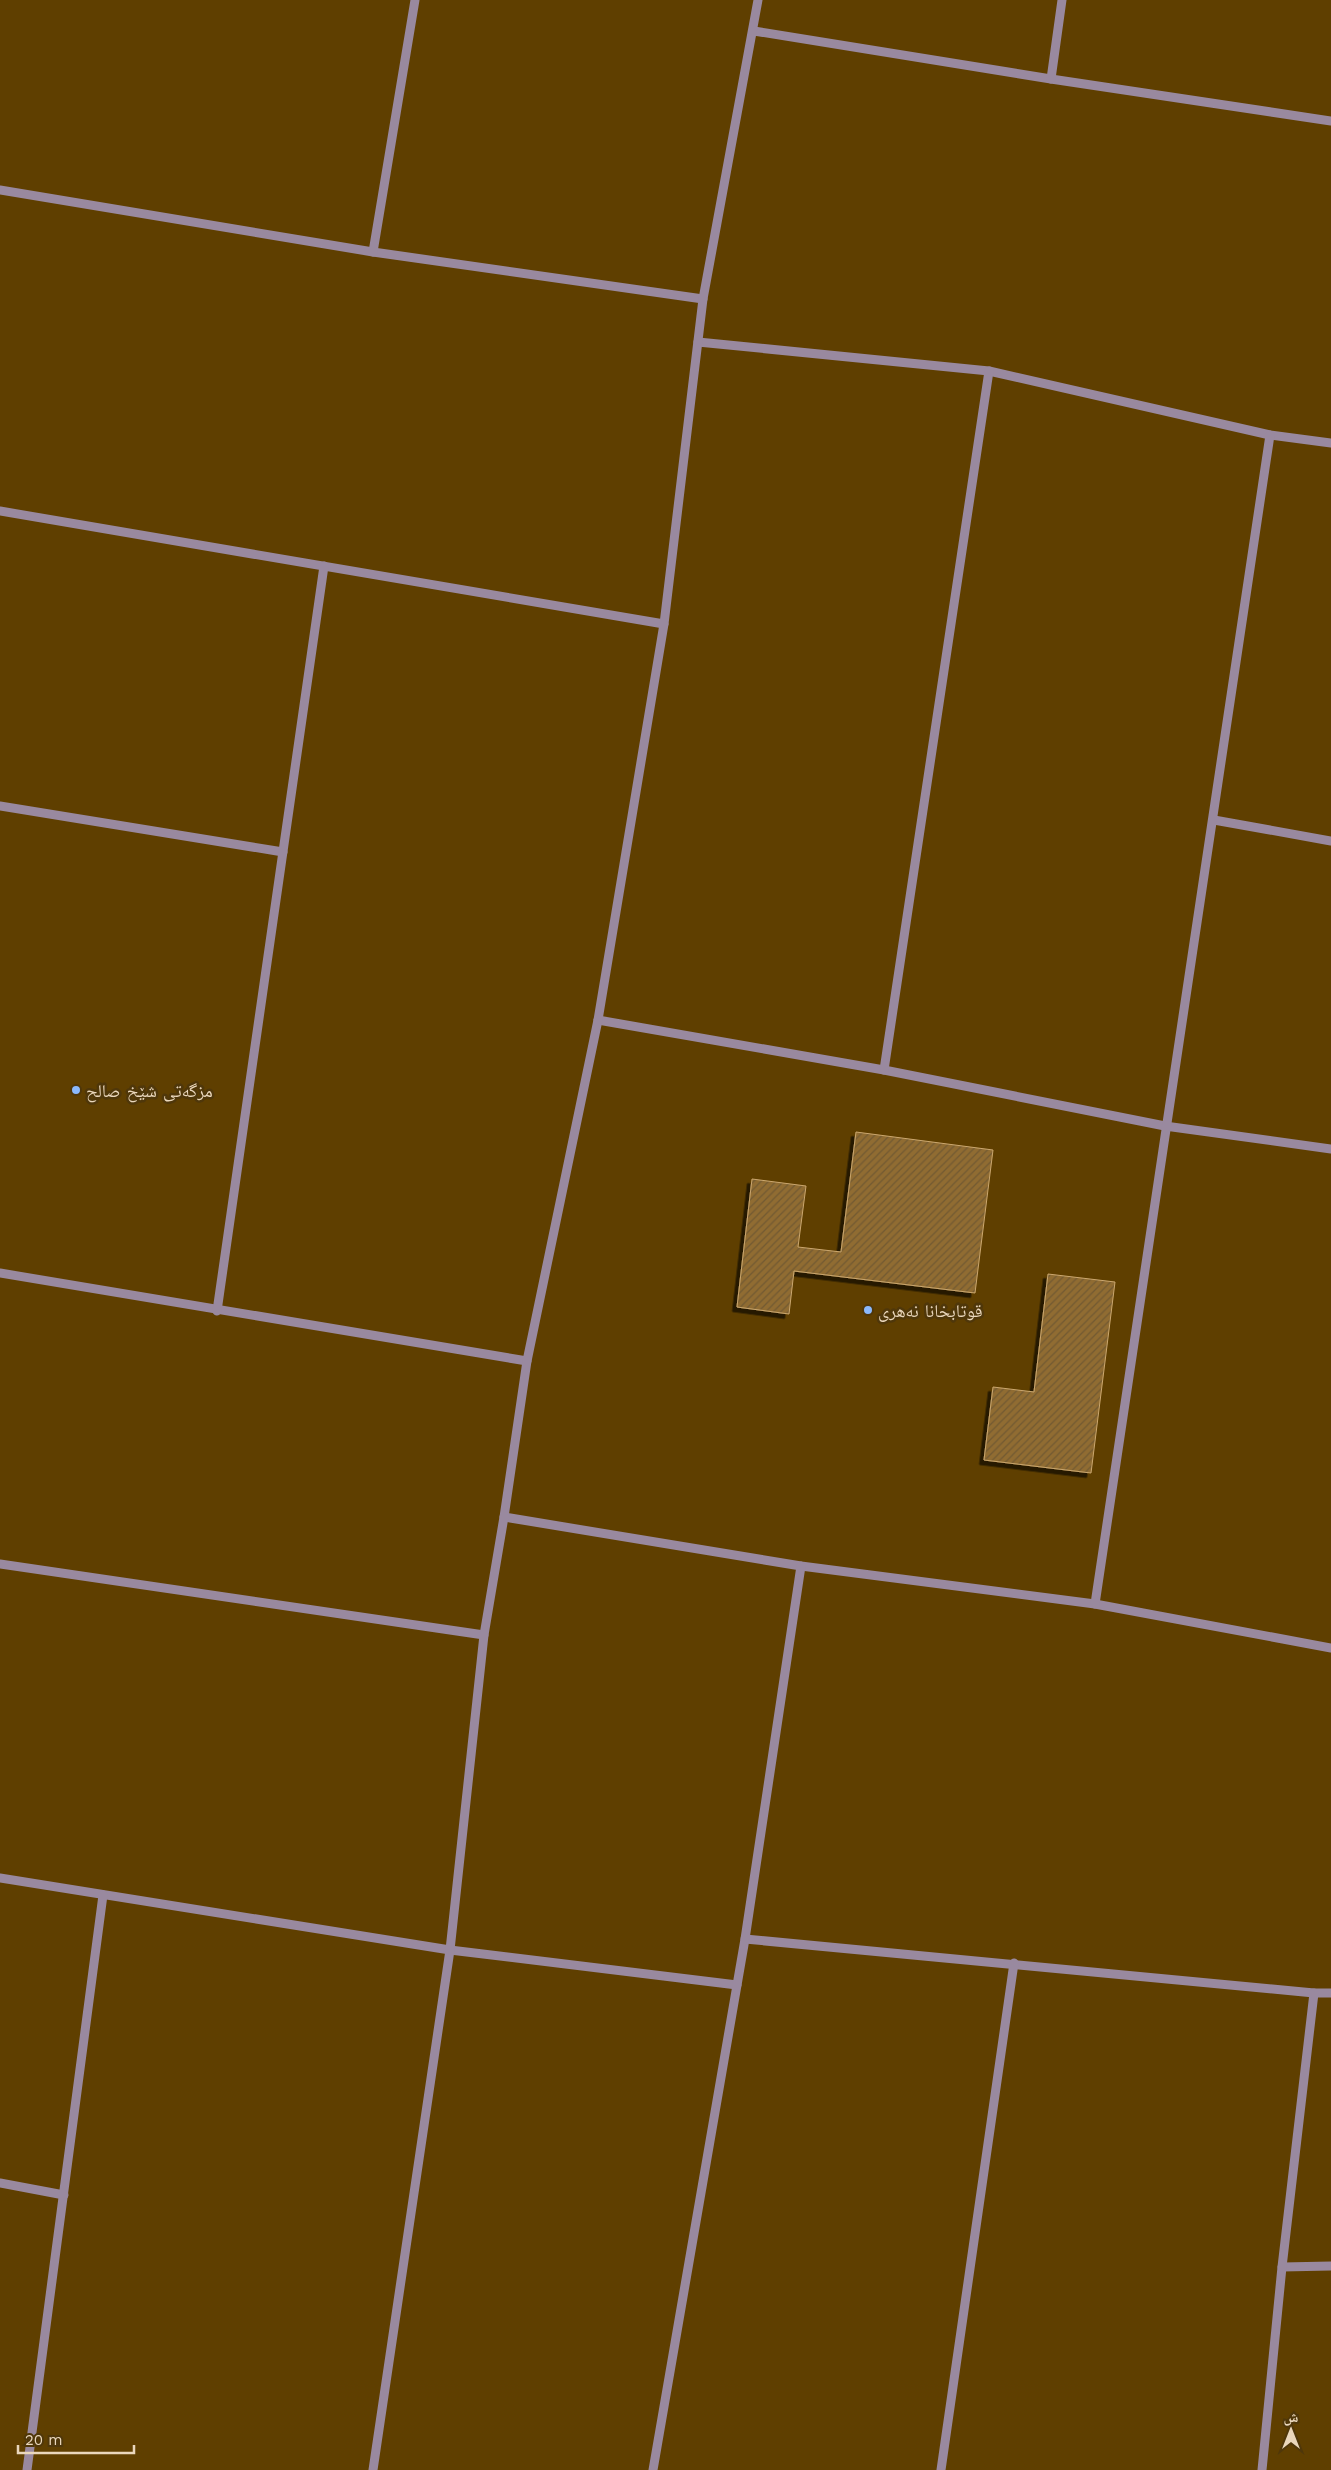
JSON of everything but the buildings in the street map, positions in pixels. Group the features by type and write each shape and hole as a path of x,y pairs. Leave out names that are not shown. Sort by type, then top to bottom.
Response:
{"street":[{"path":"373,252 415,0"},
{"path":"373,2470 450,1950 484,1635 527,1361 598,1020 664,624 703,299 754,31 758,0"},
{"path":"1051,79 1062,0"},
{"path":"754,31 1051,79 1331,121"},
{"path":"0,190 373,252 703,299"},
{"path":"698,342 990,371 1270,435 1331,442"},
{"path":"884,1070 990,371"},
{"path":"1095,1604 1165,1126 1214,820 1270,435"},
{"path":"0,511 664,624"},
{"path":"217,1311 324,566"},
{"path":"0,806 283,852"},
{"path":"1214,820 1331,841"},
{"path":"598,1020 884,1070 1165,1126 1331,1149"},
{"path":"0,1273 217,1311 527,1361"},
{"path":"504,1517 801,1566 1095,1604 1331,1648"},
{"path":"0,1564 484,1635"},
{"path":"653,2470 745,1939 801,1566"},
{"path":"0,1878 450,1950 737,1984"},
{"path":"27,2470 103,1895"},
{"path":"745,1939 1014,1963 1314,1993 1331,1993"},
{"path":"941,2470 1014,1963"},
{"path":"1262,2470 1282,2267 1314,1993"},
{"path":"0,2183 64,2195"},
{"path":"1282,2267 1331,2266"}],"place":[{"name":"مزگەتی شێخ صالح","path":"76,1090"},
{"name":"قوتابخانا نەهری","path":"868,1310"}]}
